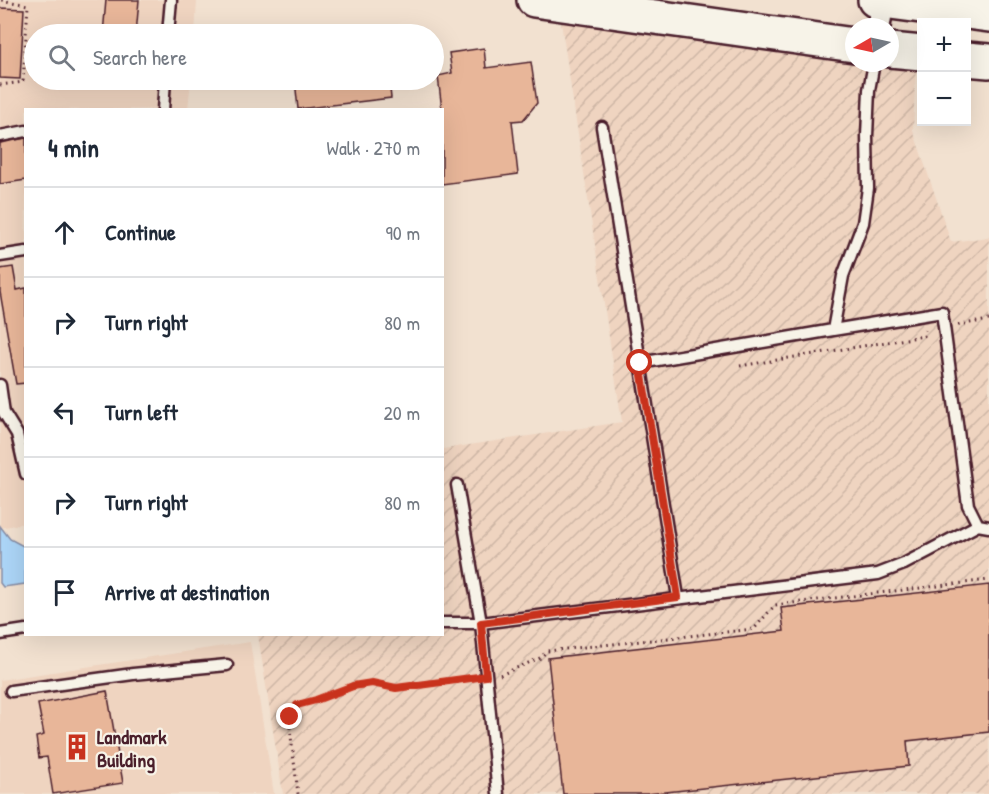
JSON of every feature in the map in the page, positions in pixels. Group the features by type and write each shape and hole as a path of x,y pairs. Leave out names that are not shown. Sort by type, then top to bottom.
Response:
{"main road":[{"path":"534,0 845,44"},
{"path":"880,7 989,15"},
{"path":"899,51 917,53"},
{"path":"971,59 989,61"}],"lane":[{"path":"169,24 171,0"},
{"path":"833,330 843,276 863,223 868,188 867,136 873,72"},
{"path":"162,108 164,90"},
{"path":"602,127 678,597"},
{"path":"0,136 24,131"},
{"path":"0,256 24,252"},
{"path":"444,623 481,623 878,574 983,526 968,505 942,312 640,363"},
{"path":"0,385 4,413 17,434 24,465"},
{"path":"457,485 481,623 498,794"},
{"path":"0,634 24,630"},
{"path":"11,691 133,674 227,666"}],"path":[{"path":"2,0 28,5 27,24"},
{"path":"7,8 8,1"},
{"path":"0,86 23,82 24,67"},
{"path":"740,366 924,336 924,330 989,320"},
{"path":"298,794 290,717 297,705 353,686 372,683 396,688 501,675 540,658 547,651 754,629 775,605 989,580"}],"shaded area":[{"path":"0,0 197,0 196,24 24,24 24,90 190,90 188,108 24,108 24,523 0,528"},
{"path":"561,22 845,60 845,72 899,72 899,67 916,69 913,130 951,242 989,237 989,794 283,794 258,636 444,636 444,449 622,422"},
{"path":"250,642 274,794 0,794 0,680"}],"water":[{"path":"0,526 10,539 24,546 24,584 3,587 0,583"}],"building":[{"path":"106,0 139,0 137,24 104,24"},
{"path":"0,8 24,9 20,79 0,78"},
{"path":"484,48 486,68 531,62 537,103 523,120 512,121 518,174 444,184 444,108 442,108 440,90 444,90 444,75 452,73 449,53"},
{"path":"296,90 390,90 391,98 298,108"},
{"path":"24,138 24,180 0,184 0,143"},
{"path":"13,267 17,290 24,288 24,383 16,384 0,292 0,269"},
{"path":"989,585 989,732 907,741 909,766 647,794 563,794 548,658 784,631 781,608"},
{"name":"Landmark Building","path":"107,691 123,783 53,794 47,757 39,758 36,737 44,735 38,704"}],"place":[{"name":"Landmark Building","path":"77,747"}],"route":[{"path":"290,717 297,705 353,686 372,683 396,688 486,676 481,623 678,597 640,363"}]}
